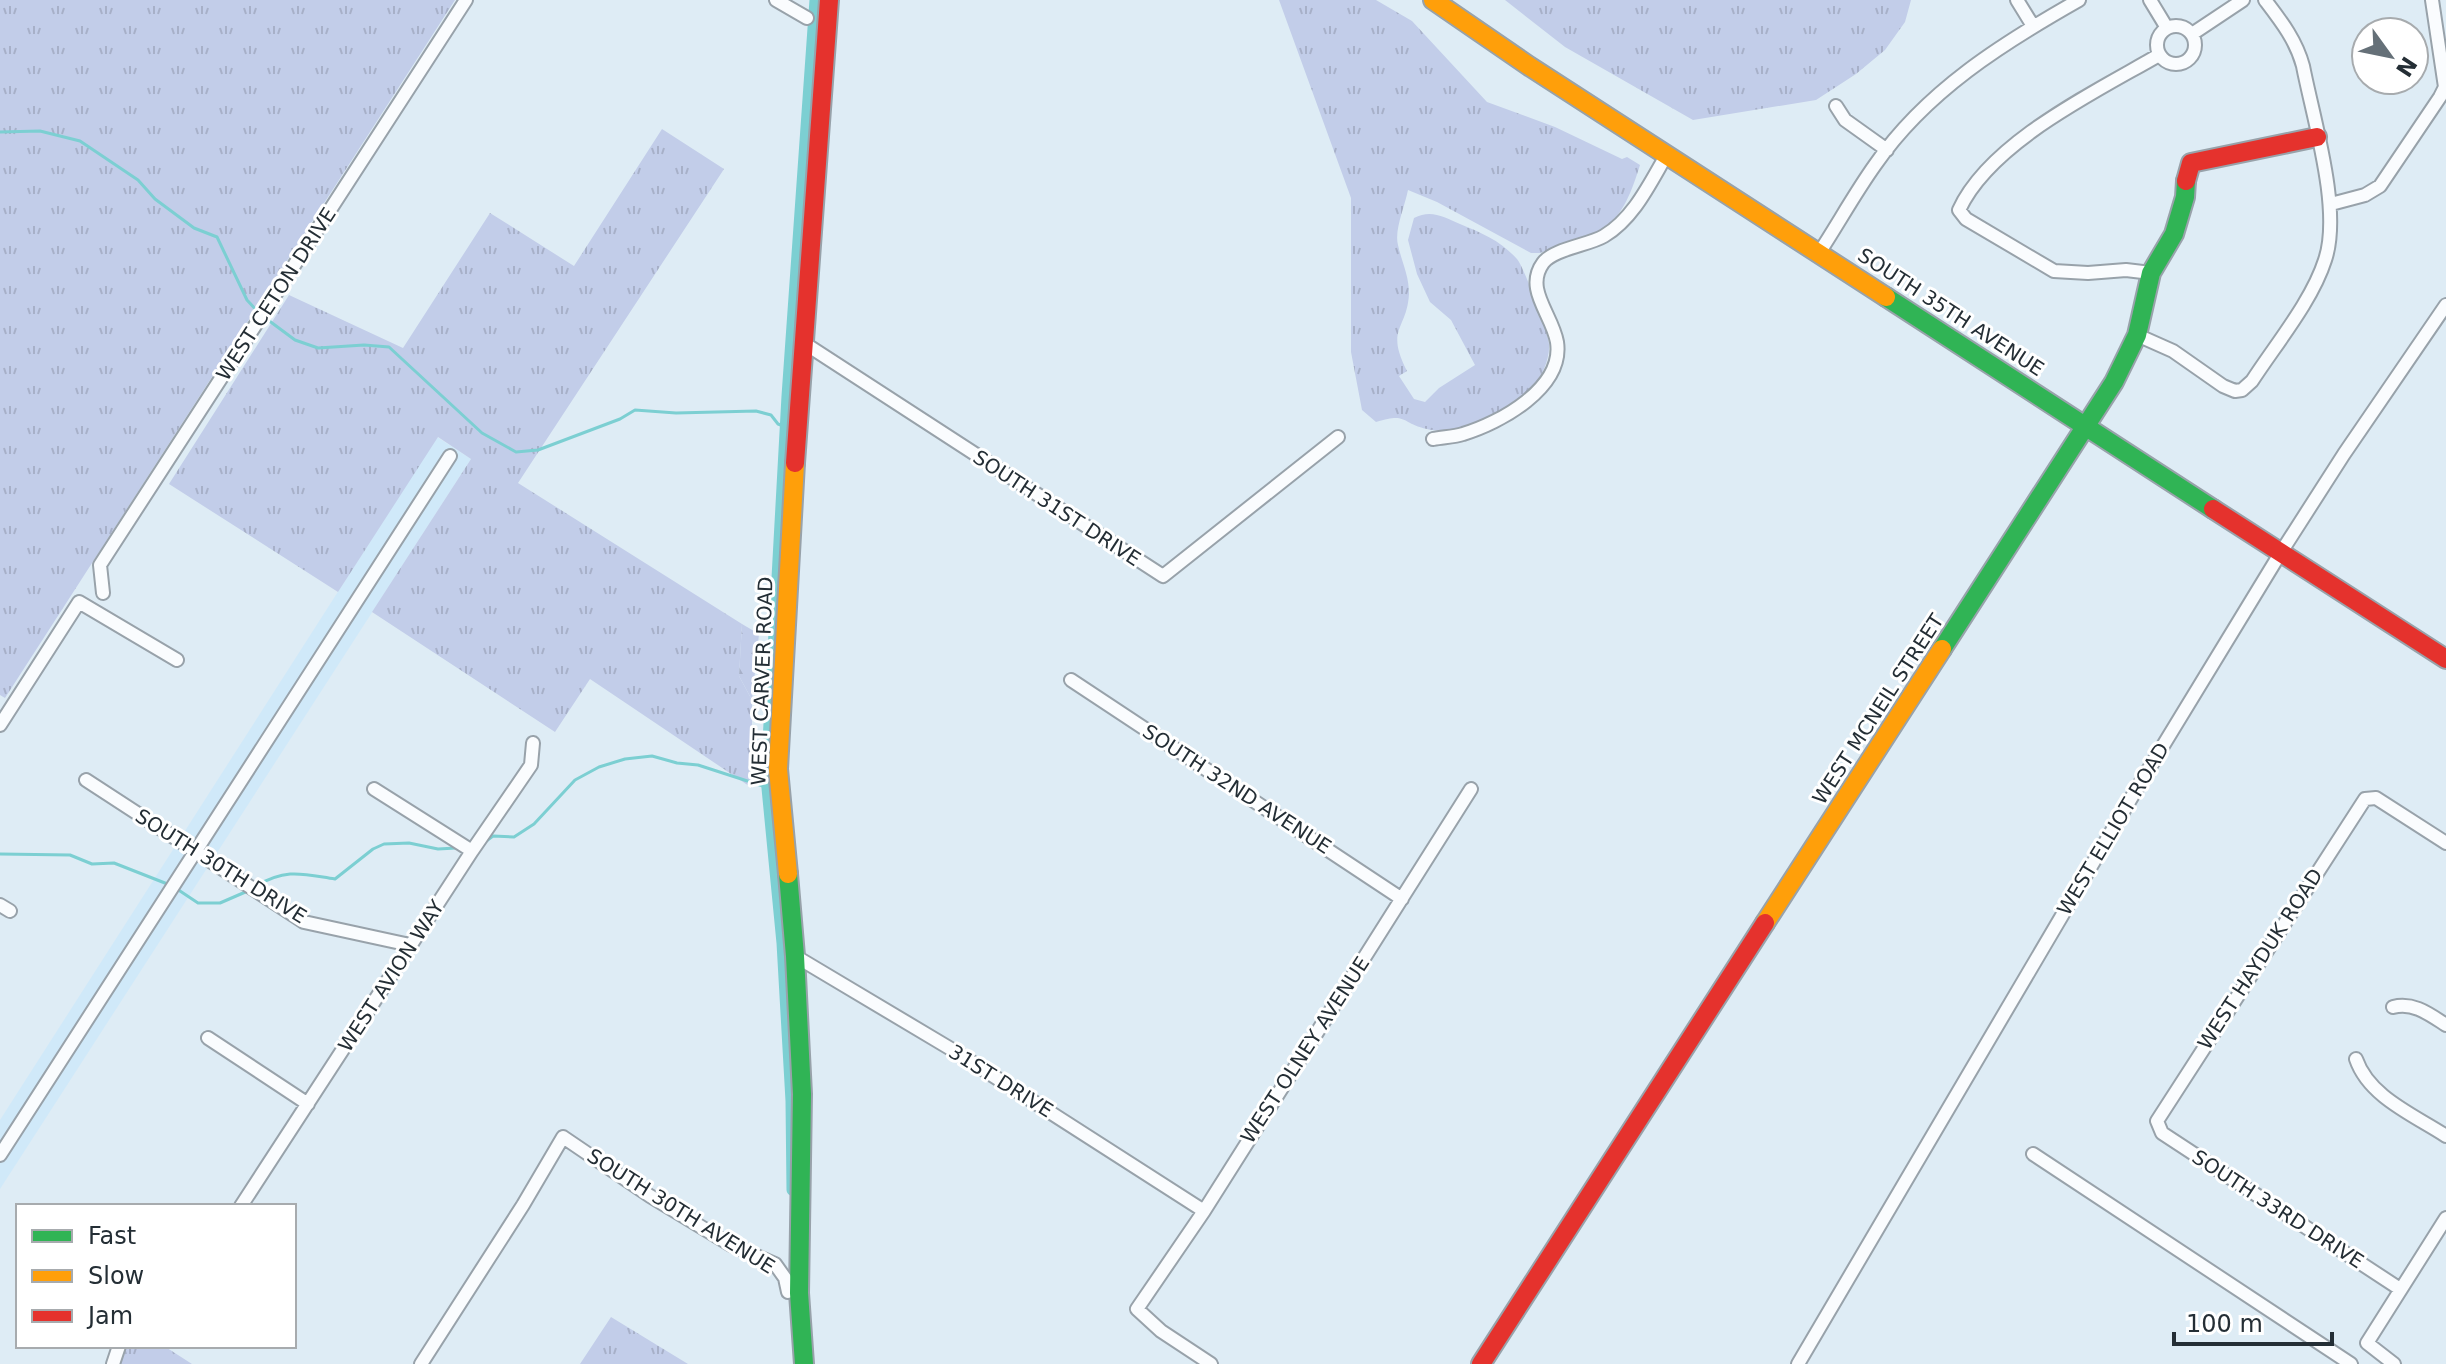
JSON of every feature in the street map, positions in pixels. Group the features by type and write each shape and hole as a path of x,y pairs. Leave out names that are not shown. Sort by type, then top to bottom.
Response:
{"street":[{"name":"WEST CETON DRIVE","path":"103,593 100,565 466,0"},
{"path":"776,0 807,18"},
{"name":"WEST CARVER ROAD","path":"804,1364 799,1293 802,1094 795,956 778,769 829,0"},
{"name":"SOUTH 35TH AVENUE","path":"1433,0 1529,66 2446,659"},
{"path":"2017,0 2033,26"},
{"path":"1819,253 1905,127 1954,80 2033,26 2079,0"},
{"path":"2150,0 2167,28"},
{"path":"2192,34 2243,0"},
{"path":"2137,335 2173,351 2223,386 2235,391 2242,390 2252,381 2309,293 2325,261 2331,235 2331,204 2299,50 2265,0"},
{"path":"2331,204 2365,195 2380,186 2445,87 2440,15 2432,0"},
{"path":"2182,27 2192,34 2195,46 2185,62 2172,64 2159,55 2157,40 2167,28 2182,27"},
{"path":"2151,273 2126,270 2088,273 2054,271 1966,219 1959,210 1967,192 2006,153 2052,117 2159,55"},
{"path":"1836,106 1845,120 1887,150"},
{"name":"WEST MCNEIL STREET","path":"1481,1364 2114,382 2137,335 2151,273 2174,234 2191,163 2317,137"},
{"path":"1433,439 1460,435 1489,424 1528,398 1548,379 1555,364 1557,343 1544,305 1534,287 1536,274 1545,259 1603,236 1622,222 1667,154"},
{"name":"WEST ELLIOT ROAD","path":"1798,1364 2125,807 2280,554 2446,305"},
{"name":"SOUTH 31ST DRIVE","path":"804,343 1163,576 1338,437"},
{"path":"0,1155 450,456"},
{"path":"0,725 79,602 177,660"},
{"name":"SOUTH 32ND AVENUE","path":"1071,680 1402,899"},
{"name":"WEST AVION WAY","path":"242,1204 531,765 533,743"},
{"name":"SOUTH 30TH DRIVE","path":"86,780 304,922 410,945"},
{"path":"374,789 472,851"},
{"name":"WEST OLNEY AVENUE","path":"1211,1364 1161,1331 1137,1309 1204,1211 1471,789"},
{"name":"WEST HAYDUK ROAD","path":"2157,1126 2159,1117 2360,804 2370,797 2383,802 2446,843"},
{"name":"31ST DRIVE","path":"795,956 956,1052 1204,1211"},
{"path":"2393,1007 2413,1006 2446,1025"},
{"path":"208,1038 308,1104"},
{"path":"2356,1059 2360,1072 2374,1089 2446,1136"},
{"name":"SOUTH 33RD DRIVE","path":"2157,1126 2162,1133 2400,1289"},
{"name":"SOUTH 30TH AVENUE","path":"421,1364 563,1137 650,1196 731,1245 775,1264 785,1278 788,1292"},
{"path":"2033,1154 2351,1364"},
{"path":"2394,1364 2367,1343 2446,1218"}],"shaded area":[{"path":"437,437 471,459 0,1189 0,1120"}],"green space":[{"path":"0,0 455,0 5,698 0,695"},
{"path":"1279,0 1376,0 1412,21 1487,102 1555,127 1640,165 1624,205 1606,227 1540,253 1531,253 1437,202 1408,190 1397,232 1409,294 1397,337 1407,371 1399,376 1414,399 1425,402 1439,388 1475,365 1451,320 1430,302 1417,274 1408,240 1414,218 1426,214 1437,215 1491,238 1517,259 1545,327 1549,350 1542,373 1532,388 1498,413 1468,425 1439,430 1418,427 1399,418 1376,422 1362,410 1351,352 1351,198"},
{"path":"1505,0 1911,0 1905,22 1885,50 1856,74 1816,100 1693,120 1565,47"},
{"path":"662,129 724,169 518,483 742,624 739,676 752,700 752,788 590,679 555,732 372,612 471,459 438,437 338,592 169,484 289,295 403,348 490,213 574,266"},
{"path":"742,624 759,634 752,700 739,676"},
{"path":"611,1317 688,1364 580,1364"},
{"path":"125,1348 167,1348 192,1364 119,1364"}],"waterway":[{"path":"792,1190 791,1101 782,943 766,778 787,396 815,0"},
{"path":"0,132 40,131 80,141 138,180 155,199 194,228 217,237 247,300 258,312"},
{"path":"264,317 295,340 318,348 389,347 482,433 516,452 538,450 620,419 635,410 676,413 756,411 771,415 778,424 786,427"},
{"path":"485,842 493,836 514,837 534,824 575,780 599,767 625,759 652,756 698,765 766,787"},
{"path":"256,886 286,875 304,874 335,879 384,844 456,848"},
{"path":"0,854 70,855 92,864 114,863 170,885"},
{"path":"177,889 198,903 220,903 250,890"}],"traffic: fast":[{"path":"1942,649 2114,382 2137,335 2151,273 2174,234 2185,197 2186,181"},
{"path":"1886,297 2213,509"},
{"path":"788,874 802,1094 799,1293 804,1364"}],"traffic: slow":[{"path":"1433,0 1529,66 1886,297"},
{"path":"788,874 778,769 795,463"},
{"path":"1765,923 1942,649"}],"traffic: jam":[{"path":"795,463 829,0"},
{"path":"2186,181 2191,163 2317,137"},
{"path":"2213,509 2446,659"},
{"path":"1481,1364 1765,923"}]}
